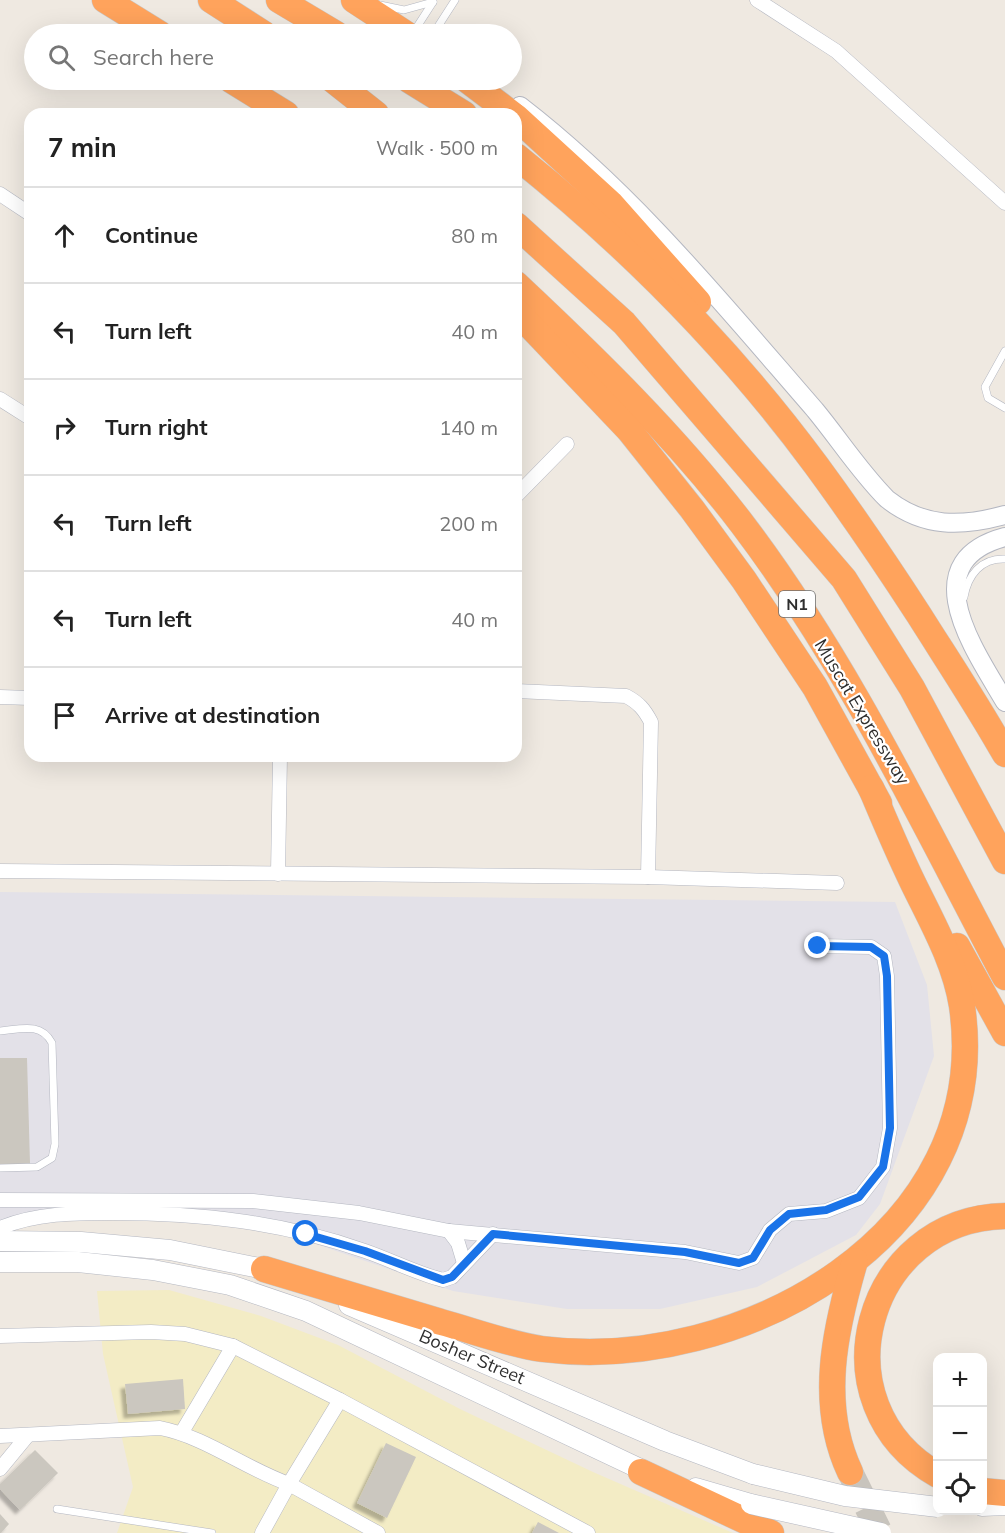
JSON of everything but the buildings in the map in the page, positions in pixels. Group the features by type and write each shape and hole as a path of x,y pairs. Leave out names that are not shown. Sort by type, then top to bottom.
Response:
{"highway":[{"path":"105,0 144,24"},
{"path":"211,0 248,24"},
{"path":"279,0 319,24"},
{"path":"354,0 391,24"},
{"path":"247,90 276,108"},
{"path":"346,90 368,108"},
{"path":"425,90 454,108"},
{"path":"480,90 504,108"},
{"path":"522,122 610,203 763,374 787,409 816,464"},
{"path":"522,161 557,189 664,290 731,361 816,464 883,561 980,710 1005,754"},
{"path":"522,230 624,323 844,579 912,688 1005,861"},
{"name":"Muscat Expressway","path":"522,290 644,407 744,526 850,685 904,780 1005,976"},
{"path":"522,317 629,430 698,518 804,669 842,732 1005,1033"},
{"path":"264,1269 541,1349 590,1351 665,1345 700,1338 742,1325 796,1301 855,1261 889,1229 927,1181 939,1158 957,1106 964,1064 964,1026 957,981 871,788"},
{"path":"933,1472 909,1455 894,1439 874,1401 868,1379 867,1349 873,1311 887,1280 902,1262 933,1236 973,1220 1005,1216"},
{"path":"850,1472 841,1451 834,1422 833,1377 834,1344 839,1316 855,1261"},
{"path":"640,1472 771,1533"},
{"path":"987,1491 1005,1493"}],"main road":[{"name":"Bosher Street","path":"0,1241 81,1242 170,1250 264,1269 579,1402 665,1441 753,1474 845,1497 933,1506"},
{"name":"Bosher Street","path":"0,1262 78,1262 153,1270 230,1285 306,1311 640,1472 751,1504 881,1533"},
{"path":"987,1506 1005,1505"}],"street":[{"path":"757,0 836,51 1005,203"},
{"path":"498,90 555,133 621,192 711,290 887,499 912,515 941,524 972,524 1005,515"},
{"path":"0,194 24,210"},
{"path":"0,399 24,414"},
{"path":"522,490 567,444"},
{"path":"1005,537 991,541 974,552 958,578 955,590 957,613 1005,702"},
{"path":"522,691 626,696 639,703 645,711 651,722 648,877"},
{"path":"0,697 24,698"},
{"path":"278,874 280,762"},
{"path":"0,871 648,877 837,883"},
{"path":"0,1200 252,1201 359,1213 449,1231 685,1252 739,1263 753,1258 770,1230 789,1214 826,1210 859,1197 883,1167 890,1128 887,976 884,956 871,947 818,946"},
{"path":"0,1228 28,1217 93,1213 152,1213 255,1221 365,1251 443,1280 452,1277 493,1234"},
{"path":"449,1231 458,1243 464,1263"},
{"path":"0,1336 151,1332 185,1334 233,1346 340,1400 588,1533"},
{"path":"182,1432 233,1346"},
{"path":"262,1533 340,1400"},
{"path":"0,1436 160,1428 182,1432 259,1473 289,1484 378,1533"},
{"path":"0,1469 28,1435"}],"lane":[{"path":"372,0 383,7 404,10 434,1"},
{"path":"440,24 455,0"},
{"path":"419,24 434,1"},
{"path":"1005,351 985,387 988,398 1005,408"},
{"path":"974,648 975,635 964,604 966,588 979,567 993,560 1005,559"},
{"path":"0,1031 39,1028 47,1034 52,1043 55,1144 52,1158 37,1167 0,1168"},
{"path":"57,1509 212,1533"}],"shaded area":[{"path":"0,892 895,902 927,985 934,1056 880,1204 856,1235 757,1287 660,1309 567,1309 453,1291 272,1229 90,1216 0,1221"}],"sand":[{"path":"169,1290 261,1316 338,1345 460,1409 593,1472 733,1533 117,1533 133,1487 103,1354 97,1291"}],"tunnel":[{"path":"850,1472 880,1533"}],"route":[{"path":"306,1234 365,1251 443,1280 452,1277 493,1234 685,1252 739,1263 753,1258 770,1230 789,1214 826,1210 859,1197 883,1167 890,1128 887,976 884,956 871,947 818,946"}]}
